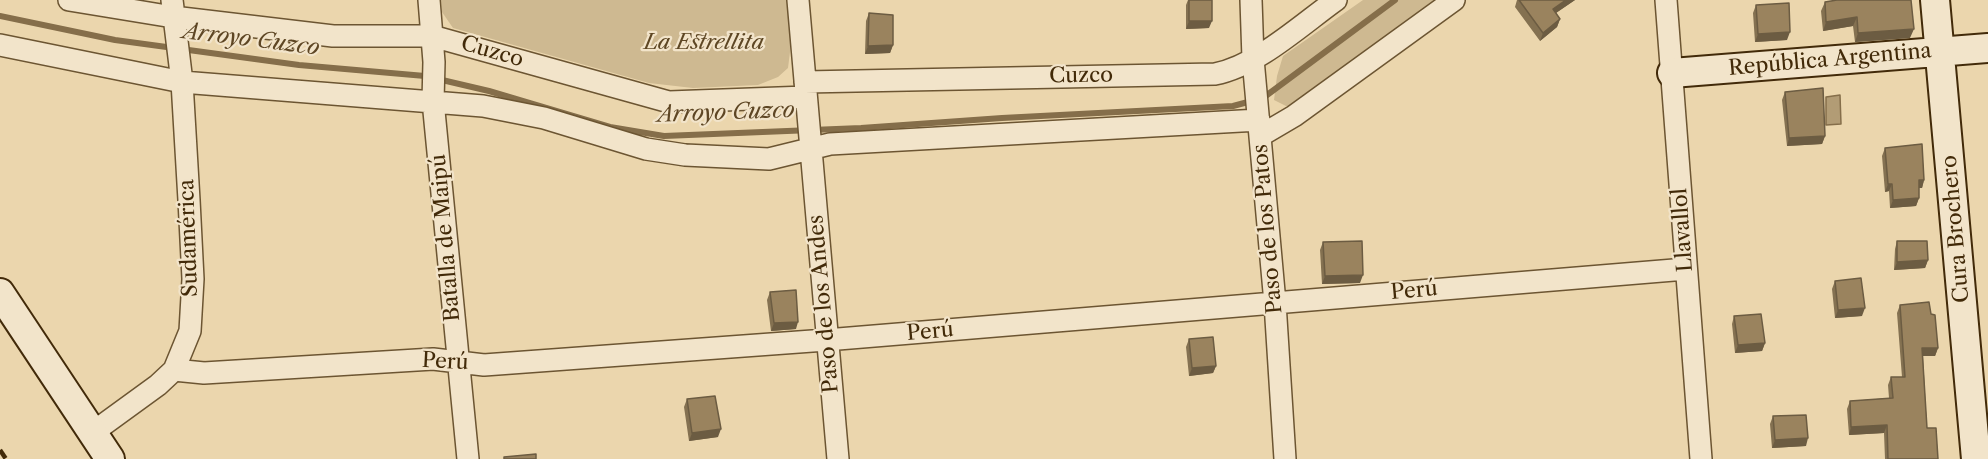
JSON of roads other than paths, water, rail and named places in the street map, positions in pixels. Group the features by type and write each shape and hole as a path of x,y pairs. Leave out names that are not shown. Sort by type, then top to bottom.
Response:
{"street":[{"name":"Cuzco","path":"69,0 173,16 333,36 432,36 669,102 806,89 1215,74 1230,71 1253,59 1336,0"},
{"path":"429,0 432,36"},
{"path":"798,0 806,89"},
{"name":"Paso de los Patos","path":"1251,0 1253,59 1275,303 1285,459"},
{"path":"0,45 181,75 433,95 524,114 646,149 685,155 769,159 791,156 809,136 830,144 1259,122 1294,116 1454,0"},
{"name":"Llavallol","path":"1666,0 1701,459"},
{"name":"Cura Brochero","path":"1935,0 1976,459"},
{"name":"Sudamérica","path":"92,433 158,386 174,370 190,331 193,279 181,75 173,16"},
{"name":"Batalla de Maipú","path":"432,36 433,95 468,459"},
{"name":"República Argentina","path":"1671,73 1988,48"},
{"name":"Paso de los Andes","path":"806,89 838,459"},
{"name":"Perú","path":"174,370 204,374 433,358 483,364 826,340 1686,268"},
{"path":"0,293 110,459"}],"waterway":[{"name":"Arroyo Cuzco","path":"0,16 115,40 299,65 425,76 489,91 610,127 664,136 861,128 1233,106 1263,98 1395,0"}],"railway":[{"path":"0,450 6,459"}],"park label":[{"name":"La Estrellita","path":"704,43"}]}
